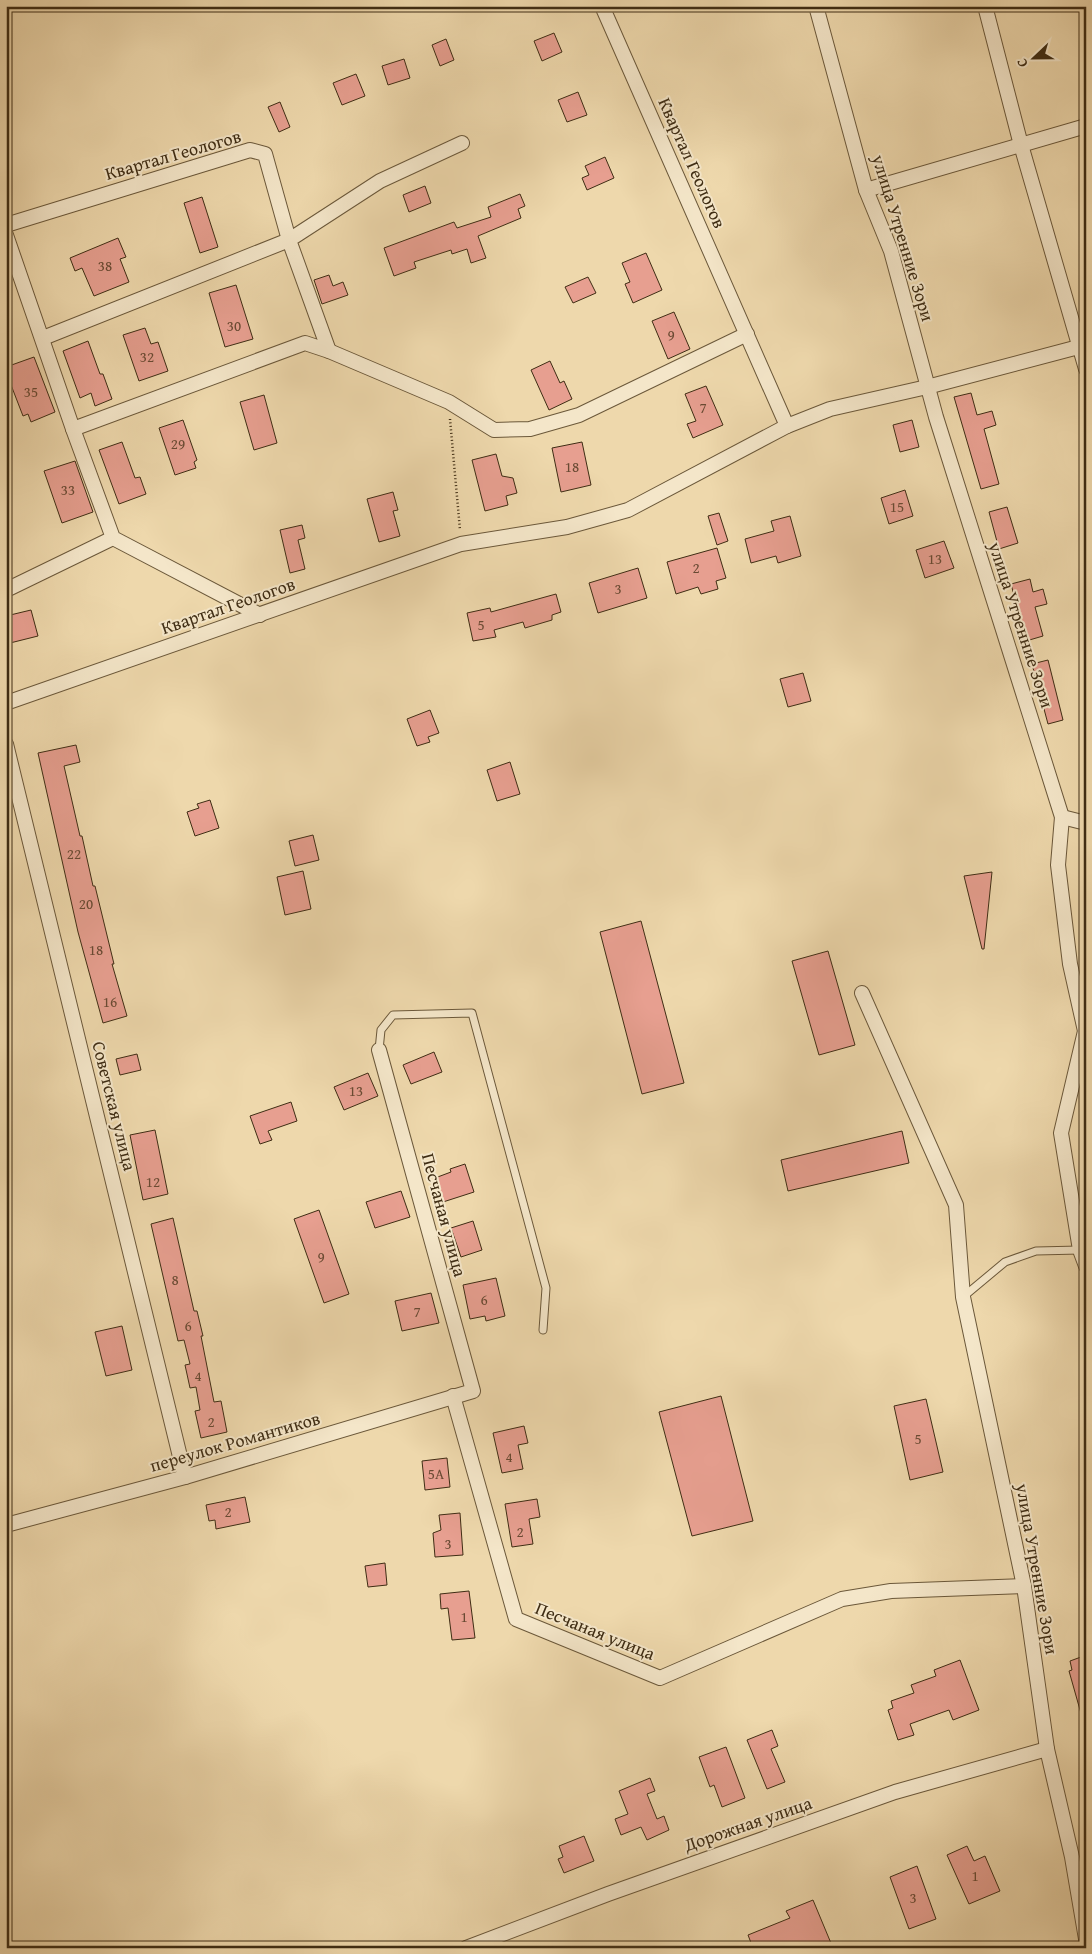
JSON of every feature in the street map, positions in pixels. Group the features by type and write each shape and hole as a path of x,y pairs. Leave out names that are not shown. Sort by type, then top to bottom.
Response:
{"street":[{"name":"Квартал Геологов","path":"602,6 787,426"},
{"name":"улица Утренние Зори","path":"816,6 866,190 891,250 928,387 1062,817 1058,865 1070,964 1085,1031 1061,1133 1080,1250 1086,1266"},
{"path":"985,6 1021,145 1082,346 1086,369"},
{"path":"866,190 1086,126"},
{"path":"43,338 289,240 380,181 462,143"},
{"name":"Квартал Геологов","path":"6,225 250,150 265,154 289,240 329,351"},
{"path":"6,235 113,538 260,615"},
{"path":"73,429 305,343 329,351 449,402 494,430 530,429 579,415 747,334"},
{"name":"Квартал Геологов","path":"6,703 461,544 567,527 628,510 787,426 830,409 928,387 1082,346"},
{"path":"6,590 113,538"},
{"name":"Советская улица","path":"6,744 185,1477"},
{"path":"1062,817 1086,824"},
{"name":"улица Утренние Зори","path":"862,992 956,1205 963,1297 1024,1586 1047,1749 1072,1857 1086,1939"},
{"name":"Песчаная улица","path":"379,1050 473,1391"},
{"path":"1072,1086 1086,1082"},
{"name":"переулок Романтиков","path":"6,1525 185,1477 473,1391"},
{"name":"Песчаная улица","path":"453,1396 516,1619 660,1678 842,1599 892,1591 1024,1586"},
{"name":"Дорожная улица","path":"466,1948 608,1894 895,1792 1047,1749"}],"lane":[{"path":"379,1050 381,1030 393,1015 472,1013 546,1288 542,1330"},
{"path":"963,1297 1005,1262 1036,1251 1080,1250"}],"path":[{"path":"449,402 461,544"}],"building":[{"path":"554,33 562,52 542,61 534,41"},
{"path":"446,39 454,60 440,66 432,45"},
{"path":"404,59 410,78 388,85 382,66"},
{"path":"356,74 365,96 342,105 333,83"},
{"path":"578,92 587,115 567,122 558,100"},
{"path":"280,102 290,127 279,132 268,107"},
{"path":"605,157 614,178 587,190 582,178 589,175 585,166"},
{"path":"425,186 431,203 409,212 403,195"},
{"path":"520,194 525,206 518,209 521,218 478,236 486,258 471,263 467,249 452,254 451,250 414,262 416,268 394,276 384,248 454,222 457,228 491,217 488,207"},
{"path":"202,197 218,247 200,253 184,203"},
{"path":"118,238 126,257 120,259 129,282 94,296 82,268 75,271 70,258"},
{"path":"646,253 662,290 633,303 625,284 630,282 622,263"},
{"path":"329,275 333,286 343,282 348,295 322,304 314,280"},
{"path":"588,277 596,293 573,303 565,287"},
{"path":"236,285 253,339 225,347 209,293"},
{"path":"674,312 690,349 668,359 652,321"},
{"path":"145,328 151,344 158,342 168,371 139,381 123,335"},
{"path":"88,341 100,374 103,374 112,399 95,406 91,393 80,398 63,351"},
{"path":"34,357 55,412 31,422 28,414 23,416 6,372 6,367"},
{"path":"550,361 560,383 564,381 572,399 549,410 531,370"},
{"path":"706,386 723,425 693,438 687,424 696,421 685,394"},
{"path":"971,393 977,415 992,411 996,425 984,429 999,484 981,489 954,397"},
{"path":"264,395 277,443 254,450 240,402"},
{"path":"183,420 197,460 194,462 196,468 175,475 159,428"},
{"path":"912,420 919,447 900,452 893,425"},
{"path":"122,442 135,478 140,477 146,494 119,504 99,450"},
{"path":"582,442 591,485 561,492 552,448"},
{"path":"496,454 502,476 513,478 517,493 506,496 508,505 485,511 472,460"},
{"path":"75,461 93,512 62,523 44,471"},
{"path":"905,490 913,516 889,524 881,498"},
{"path":"393,492 398,510 393,511 400,536 379,542 367,499"},
{"path":"1007,507 1018,543 999,549 989,512"},
{"path":"719,513 728,541 717,545 708,516"},
{"path":"790,516 801,556 778,563 776,556 751,563 745,539 774,531 771,521"},
{"path":"302,525 305,538 298,540 305,569 290,573 280,530"},
{"path":"944,541 954,568 925,578 916,550"},
{"path":"717,548 726,578 716,581 718,589 701,594 698,587 676,594 667,562"},
{"path":"638,568 647,598 598,613 589,583"},
{"path":"1030,579 1033,592 1043,589 1047,604 1035,607 1043,636 1026,641 1011,584"},
{"path":"556,594 561,612 552,615 552,620 525,628 523,622 494,630 496,637 473,641 467,613 490,608 491,612"},
{"path":"31,610 38,636 10,643 6,628 6,616"},
{"path":"1048,660 1063,720 1048,724 1032,664"},
{"path":"803,673 811,701 788,707 780,679"},
{"path":"430,710 439,733 428,737 430,742 417,746 407,719"},
{"path":"76,745 80,762 64,766 80,836 82,836 114,964 112,964 127,1016 103,1023 78,932 38,753"},
{"path":"510,762 520,794 497,801 487,770"},
{"path":"210,800 219,828 195,836 187,812 199,808 197,804"},
{"path":"313,835 319,860 295,866 289,841"},
{"path":"303,871 311,909 285,915 277,877"},
{"path":"992,872 984,949 982,949 964,876"},
{"path":"641,921 684,1083 642,1094 600,932"},
{"path":"828,951 855,1045 819,1055 792,961"},
{"path":"434,1052 442,1072 411,1084 403,1065"},
{"path":"137,1054 141,1070 120,1075 116,1059"},
{"path":"368,1073 378,1096 344,1110 334,1087"},
{"path":"291,1102 297,1121 268,1131 272,1140 260,1144 250,1116"},
{"path":"155,1130 168,1194 143,1200 130,1135"},
{"path":"902,1131 909,1163 788,1191 781,1160"},
{"path":"465,1164 474,1192 443,1202 435,1178 451,1172 450,1169"},
{"path":"401,1191 410,1217 375,1228 366,1202"},
{"path":"319,1210 349,1294 324,1303 294,1219"},
{"path":"173,1218 194,1311 197,1311 203,1336 201,1336 214,1402 221,1401 227,1432 201,1438 195,1411 200,1410 196,1387 190,1388 185,1365 190,1364 184,1340 178,1341 151,1224"},
{"path":"473,1221 482,1250 461,1257 451,1228"},
{"path":"496,1278 505,1316 486,1321 485,1316 470,1319 463,1285"},
{"path":"431,1293 439,1323 402,1331 395,1301"},
{"path":"122,1326 132,1370 106,1376 95,1332"},
{"path":"721,1396 753,1521 692,1536 659,1412"},
{"path":"926,1399 943,1472 910,1480 894,1406"},
{"path":"524,1426 528,1443 518,1445 523,1469 502,1473 493,1433"},
{"path":"447,1458 450,1487 425,1490 422,1461"},
{"path":"245,1497 250,1522 216,1529 215,1520 209,1521 206,1505"},
{"path":"537,1499 540,1517 529,1519 533,1544 512,1547 505,1504"},
{"path":"460,1513 463,1555 435,1557 433,1533 441,1530 439,1515"},
{"path":"385,1563 387,1585 368,1587 365,1566"},
{"path":"469,1591 475,1638 452,1640 448,1608 441,1609 440,1594"},
{"path":"1081,1657 1086,1673 1086,1716 1082,1717 1069,1671 1072,1670 1070,1661"},
{"path":"960,1660 979,1710 953,1720 949,1710 910,1724 914,1735 898,1740 888,1710 893,1708 891,1701 914,1693 911,1685 936,1676 934,1670"},
{"path":"772,1730 778,1746 771,1749 785,1782 767,1789 747,1740"},
{"path":"726,1747 745,1798 722,1807 714,1785 710,1787 699,1757"},
{"path":"650,1778 655,1791 647,1794 657,1819 664,1816 669,1830 647,1840 641,1827 621,1835 615,1819 628,1814 619,1791"},
{"path":"584,1836 594,1861 564,1873 558,1859 563,1857 559,1846"},
{"path":"967,1846 974,1861 985,1856 1000,1891 969,1904 947,1855"},
{"path":"917,1866 936,1919 909,1929 890,1877"},
{"path":"813,1900 833,1948 753,1948 748,1935 790,1918 786,1911"}]}
